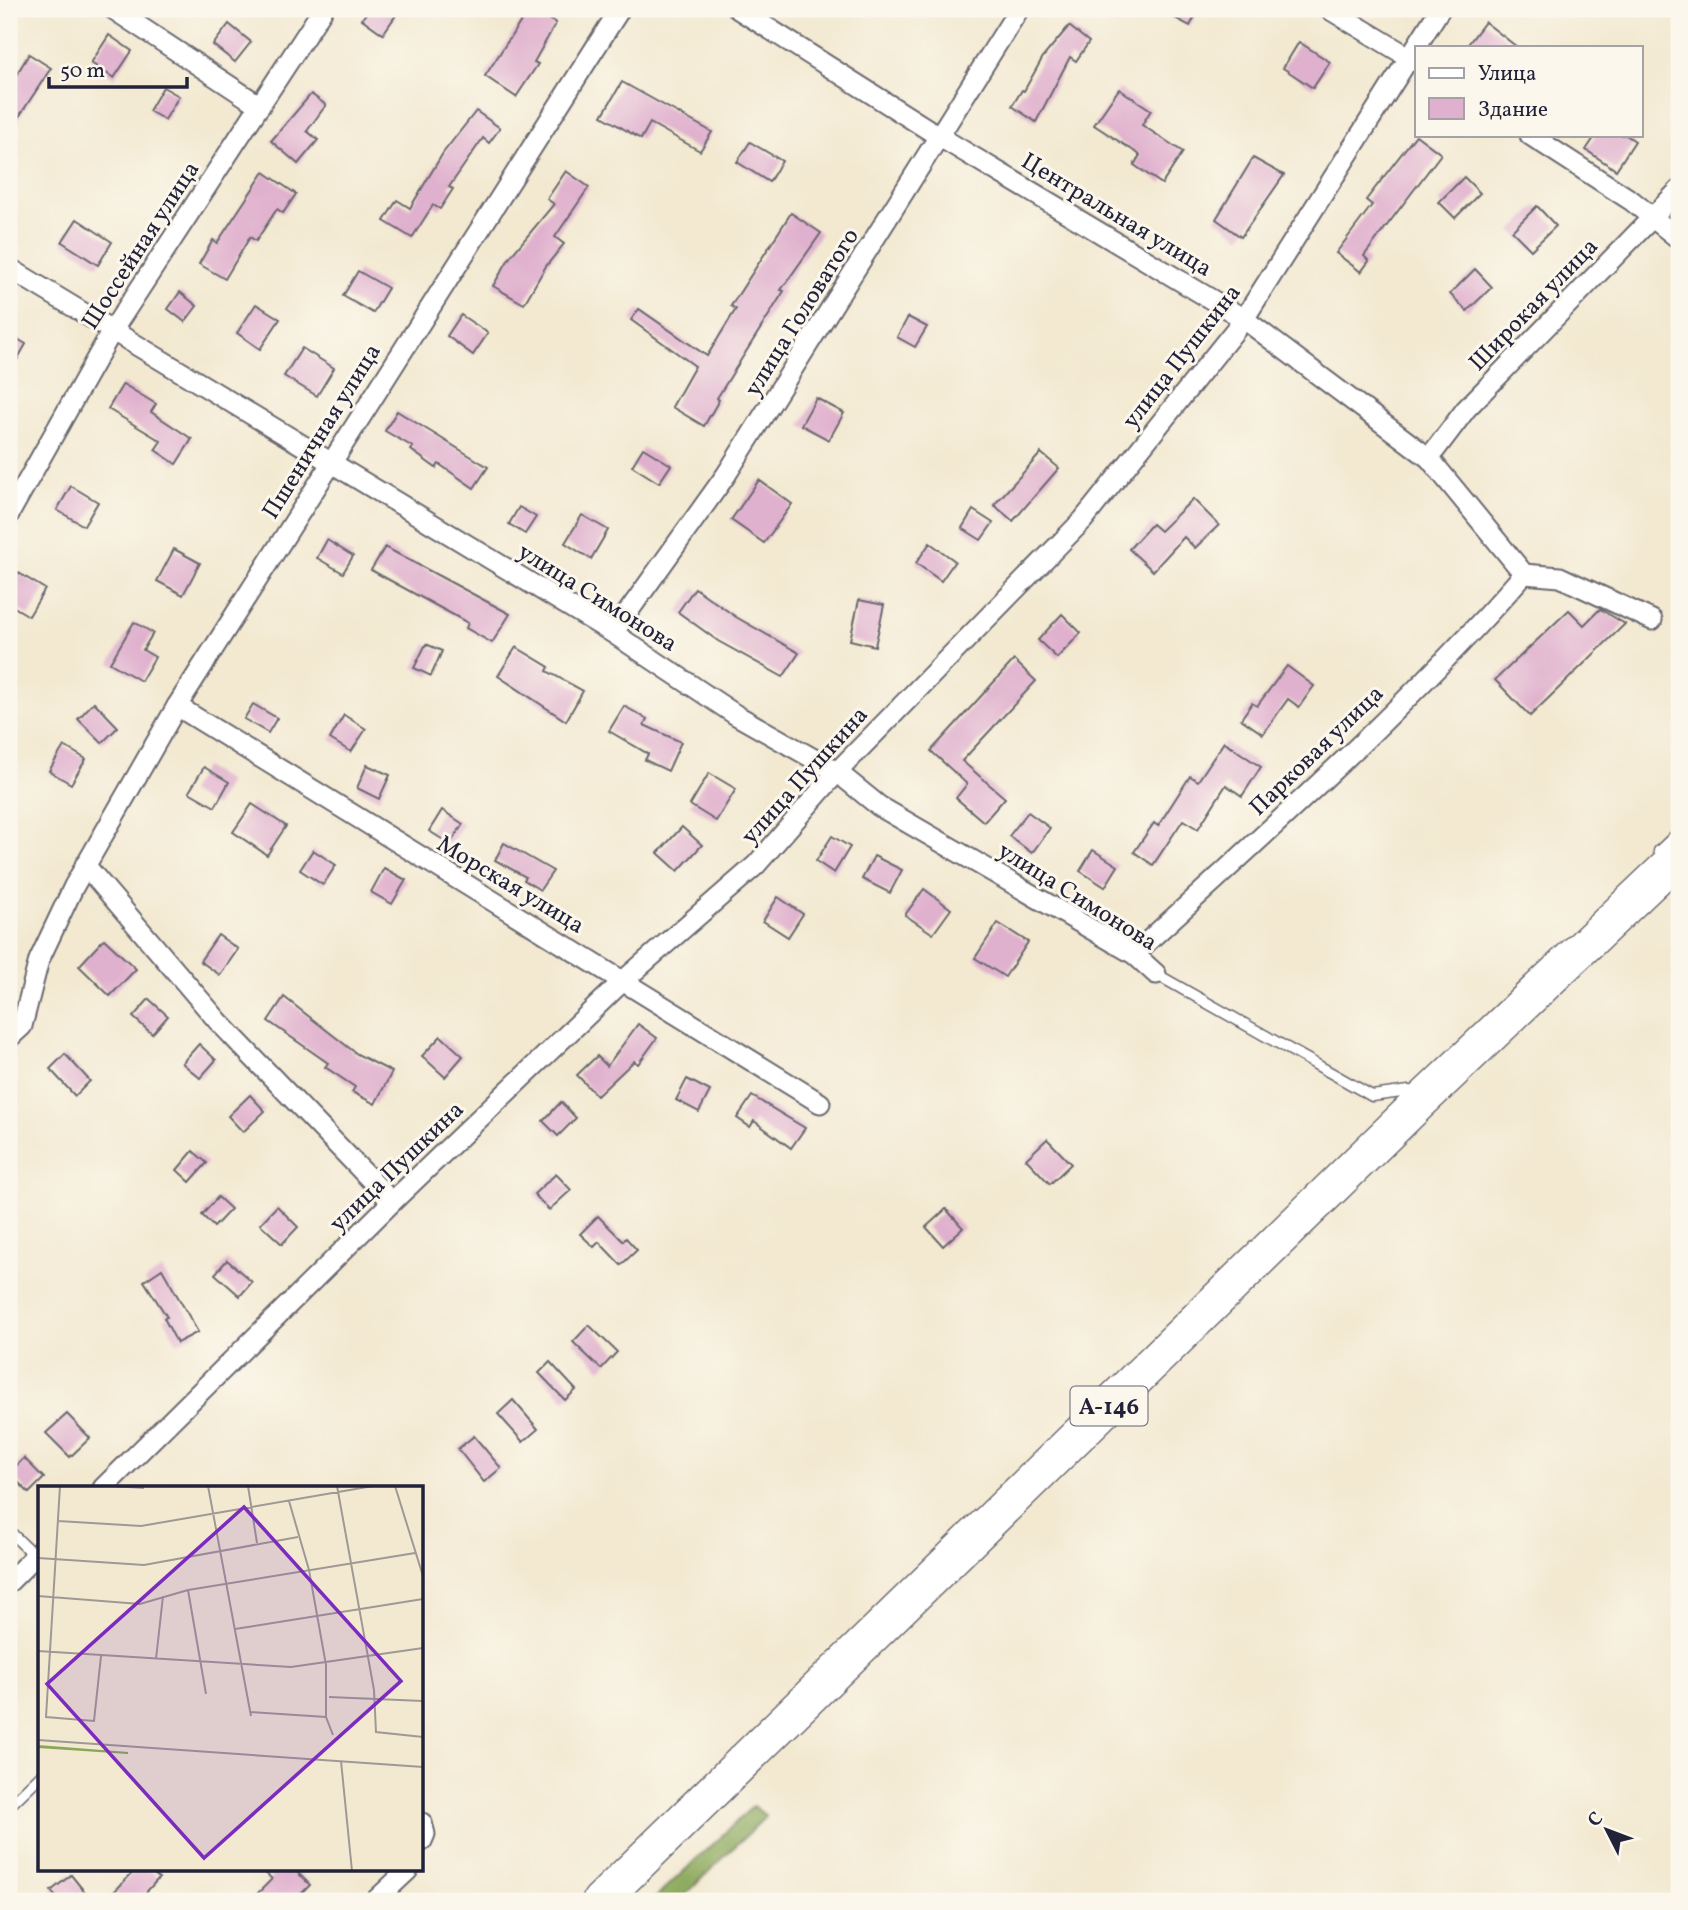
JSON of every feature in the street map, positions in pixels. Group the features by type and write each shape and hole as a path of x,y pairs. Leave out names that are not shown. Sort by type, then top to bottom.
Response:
{"highway":[{"name":"А-146","path":"600,1901 1416,1092 1620,913 1664,858"}],"street":[{"path":"113,9 260,106"},
{"name":"Шоссейная улица","path":"9,514 112,331 323,9"},
{"name":"Пшеничная улица","path":"9,1038 22,1026 39,960 74,886 177,706 330,461 620,9"},
{"name":"Центральная улица","path":"738,9 940,137 1244,319 1429,458 1524,574"},
{"name":"улица Головатого","path":"613,634 726,475 1019,9"},
{"path":"1329,9 1413,60"},
{"name":"улица Пушкина","path":"1420,46 1440,9"},
{"name":"улица Пушкина","path":"110,1486 392,1202 624,981 756,865 837,772 1083,520 1244,319 1413,60"},
{"path":"1532,136 1652,216 1679,239"},
{"name":"Широкая улица","path":"1429,458 1466,409 1679,190"},
{"name":"улица Симонова","path":"9,268 613,634 736,715 837,772 879,806 1134,954 1156,974"},
{"path":"1524,574 1560,577 1652,620"},
{"name":"Парковая улица","path":"1134,954 1348,757 1472,633 1524,574"},
{"name":"Морская улица","path":"177,706 820,1103"},
{"path":"85,865 218,1021 392,1202"},
{"path":"9,1582 37,1554"},
{"path":"375,1901 407,1871"}],"lane":[{"path":"1664,858 1679,832"},
{"path":"1156,974 1372,1096 1416,1092"},
{"path":"9,1531 37,1554"},
{"path":"9,1806 38,1778"}],"green space":[{"path":"753,1806 766,1816 679,1901 652,1901"}],"building":[{"path":"369,9 386,9 396,15 383,34 362,19"},
{"path":"529,9 556,23 534,62 538,64 516,97 485,76"},
{"path":"1158,9 1199,9 1190,26"},
{"path":"1485,22 1516,46 1467,46"},
{"path":"229,24 251,42 235,62 213,45"},
{"path":"1069,26 1089,42 1076,61 1070,57 1036,122 1012,106 1022,90 1024,91 1043,57"},
{"path":"109,35 132,51 114,78 91,63"},
{"path":"1299,42 1330,62 1313,88 1283,68"},
{"path":"29,54 51,68 9,132 9,87"},
{"path":"622,82 712,132 700,151 650,123 641,139 602,116"},
{"path":"163,87 179,96 165,120 149,111"},
{"path":"1119,89 1151,110 1142,125 1183,152 1162,184 1134,165 1140,155 1094,125"},
{"path":"311,94 326,105 307,131 318,140 298,164 271,141"},
{"path":"476,111 500,128 489,143 483,138 449,187 453,189 440,209 433,205 412,238 384,221 397,200 410,208 443,153"},
{"path":"1415,136 1441,154 1364,256 1369,261 1361,272 1336,253 1372,205 1366,200"},
{"path":"1595,136 1628,136 1635,141 1616,170 1586,150"},
{"path":"750,142 782,161 769,182 737,162"},
{"path":"1253,158 1284,175 1241,237 1216,219"},
{"path":"566,171 589,187 555,237 564,244 546,266 524,304 493,286 510,257 554,204 547,199"},
{"path":"264,172 296,194 283,213 277,209 256,241 250,237 225,279 199,264 213,240 217,243"},
{"path":"1464,177 1480,193 1455,218 1439,202"},
{"path":"1537,206 1556,226 1531,250 1512,231"},
{"path":"791,213 821,233 781,290 784,291 717,398 719,400 704,426 672,407 695,366 631,320 639,309 707,356 736,309 731,306"},
{"path":"77,219 112,242 98,265 62,242"},
{"path":"1475,269 1492,287 1467,311 1450,294"},
{"path":"358,271 388,288 373,313 343,296"},
{"path":"180,292 197,306 185,322 168,309"},
{"path":"256,304 280,319 260,349 237,333"},
{"path":"461,315 488,333 473,355 447,336"},
{"path":"908,317 927,327 915,347 897,337"},
{"path":"9,334 26,344 9,374"},
{"path":"302,348 334,368 317,396 284,376"},
{"path":"123,384 156,404 151,412 192,439 176,464 155,450 161,441 108,409"},
{"path":"816,398 844,413 829,440 801,425"},
{"path":"397,411 488,467 474,488 439,464 436,468 411,450 413,447 385,431"},
{"path":"643,448 671,465 659,483 632,466"},
{"path":"1041,453 1059,468 1013,521 994,505"},
{"path":"759,480 792,504 764,543 731,520"},
{"path":"71,486 98,502 84,526 57,510"},
{"path":"1193,499 1219,525 1195,548 1184,537 1153,571 1129,549 1152,524 1160,531"},
{"path":"519,507 536,517 525,534 509,524"},
{"path":"973,510 993,523 981,540 962,528"},
{"path":"582,515 608,530 591,559 565,543"},
{"path":"327,540 353,556 343,573 317,558"},
{"path":"930,543 955,561 941,581 916,563"},
{"path":"385,547 510,614 492,643 466,628 468,623 371,570"},
{"path":"174,549 200,563 183,595 157,581"},
{"path":"9,567 45,589 29,616 9,604"},
{"path":"695,588 736,617 799,653 783,677 718,641 678,612"},
{"path":"859,600 884,605 875,646 850,640"},
{"path":"1600,609 1625,624 1530,716 1495,680 1569,610 1584,625"},
{"path":"1062,614 1081,633 1057,658 1038,640"},
{"path":"134,622 153,633 143,650 155,657 141,681 110,663"},
{"path":"426,644 442,651 431,676 414,668"},
{"path":"516,647 549,667 547,671 583,691 566,721 498,676"},
{"path":"1014,660 1036,681 962,761 1005,798 984,822 956,798 967,784 931,751"},
{"path":"1287,666 1314,686 1299,707 1288,699 1263,734 1241,719 1252,703 1257,706"},
{"path":"94,702 118,727 102,743 78,719"},
{"path":"253,704 277,718 268,733 244,719"},
{"path":"624,706 647,719 644,725 681,742 668,771 645,760 648,754 609,731"},
{"path":"344,715 366,729 351,752 330,739"},
{"path":"1224,742 1261,767 1242,796 1226,785 1198,829 1183,820 1153,865 1134,852 1154,823 1158,826 1190,776 1198,781"},
{"path":"64,746 86,759 71,784 49,771"},
{"path":"367,765 390,775 379,799 357,788"},
{"path":"204,767 229,782 215,807 189,792"},
{"path":"709,773 736,789 716,821 690,805"},
{"path":"252,804 286,826 267,855 233,832"},
{"path":"442,810 463,824 450,844 429,831"},
{"path":"1028,812 1050,828 1032,853 1009,836"},
{"path":"682,827 702,845 678,871 658,853"},
{"path":"832,836 850,847 834,873 816,861"},
{"path":"504,843 553,871 540,890 524,880 526,877 495,860"},
{"path":"313,850 336,865 323,885 300,870"},
{"path":"1093,850 1118,866 1105,887 1080,871"},
{"path":"874,856 902,870 890,893 862,879"},
{"path":"384,868 406,880 392,904 371,892"},
{"path":"924,889 951,909 933,934 905,915"},
{"path":"778,897 803,914 788,937 763,921"},
{"path":"998,923 1028,942 1005,977 975,958"},
{"path":"218,935 238,949 220,975 200,961"},
{"path":"104,939 136,969 110,996 79,966"},
{"path":"284,997 357,1054 392,1072 375,1104 352,1092 355,1087 325,1067 328,1063 268,1021"},
{"path":"149,999 168,1016 152,1034 133,1017"},
{"path":"638,1024 657,1038 638,1064 634,1061 597,1096 577,1075 597,1056 607,1066"},
{"path":"441,1036 463,1056 445,1077 422,1056"},
{"path":"199,1044 216,1060 200,1078 182,1063"},
{"path":"65,1054 90,1081 75,1096 50,1069"},
{"path":"687,1079 710,1091 699,1112 676,1100"},
{"path":"250,1095 265,1111 243,1132 228,1116"},
{"path":"752,1096 805,1128 791,1148 754,1121 750,1127 737,1118"},
{"path":"561,1102 576,1118 558,1136 543,1121"},
{"path":"1047,1139 1071,1164 1050,1184 1026,1159"},
{"path":"193,1151 207,1163 190,1182 177,1170"},
{"path":"556,1174 571,1190 549,1210 534,1194"},
{"path":"218,1197 231,1209 214,1227 202,1215"},
{"path":"277,1206 298,1227 282,1244 260,1224"},
{"path":"946,1209 963,1228 943,1246 926,1227"},
{"path":"598,1216 623,1241 626,1238 637,1250 621,1265 599,1242 594,1247 580,1234"},
{"path":"227,1260 252,1282 240,1296 215,1274"},
{"path":"162,1269 198,1332 177,1343 164,1318 167,1317 144,1281"},
{"path":"589,1325 617,1352 601,1369 573,1342"},
{"path":"550,1362 576,1390 565,1400 539,1373"},
{"path":"513,1400 538,1429 523,1442 498,1414"},
{"path":"67,1414 90,1438 70,1457 46,1433"},
{"path":"474,1436 501,1468 484,1482 458,1449"},
{"path":"24,1458 44,1478 29,1493 9,1473"},
{"path":"134,1871 150,1871 159,1878 138,1901 125,1901 114,1892"},
{"path":"263,1871 296,1871 310,1885 294,1901 250,1901 272,1879"},
{"path":"71,1875 92,1901 59,1901 51,1891"}]}
